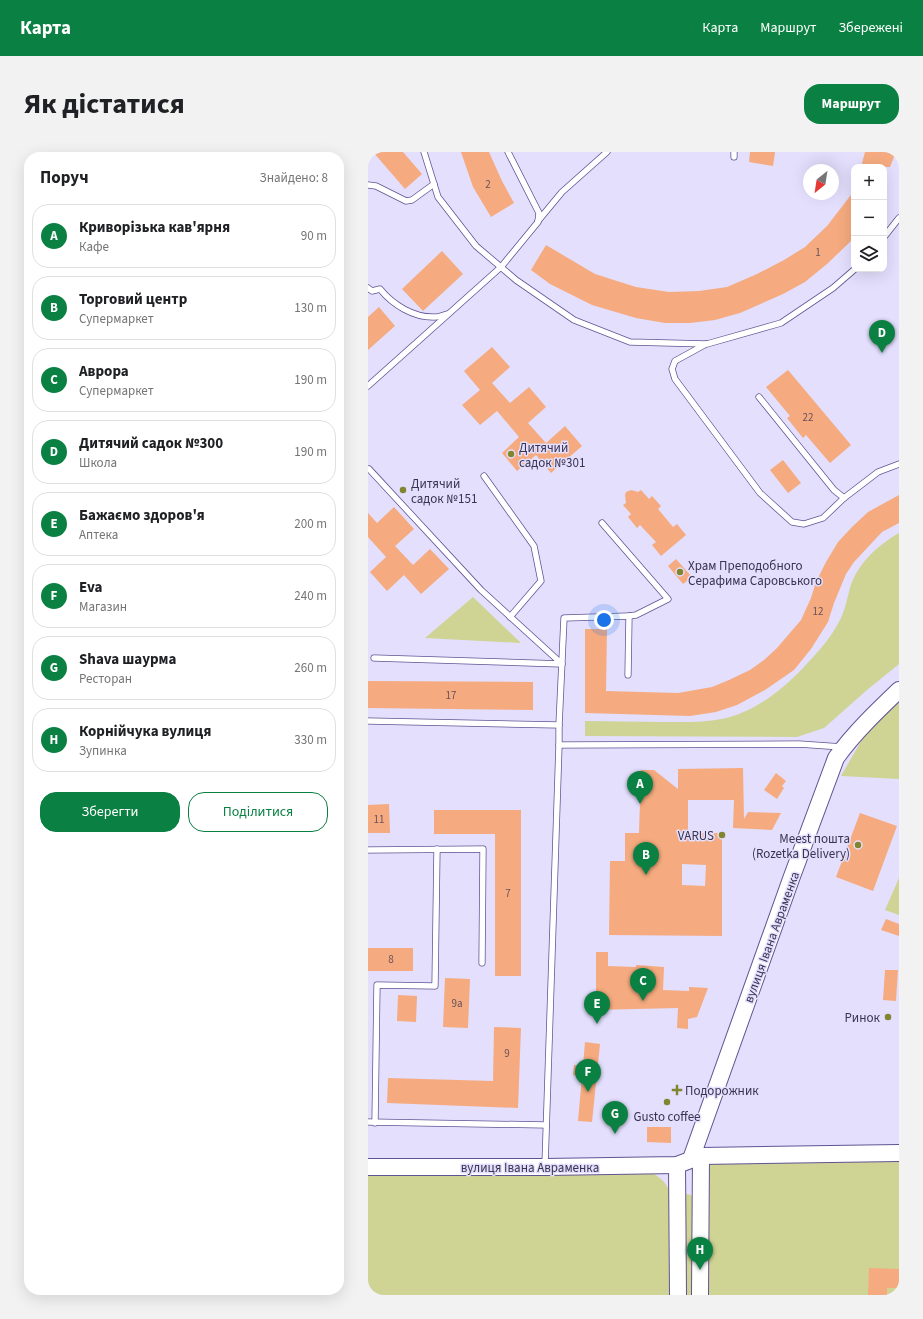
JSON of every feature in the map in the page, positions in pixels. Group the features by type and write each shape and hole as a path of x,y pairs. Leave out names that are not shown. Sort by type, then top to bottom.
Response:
{"street":[{"name":"вулиця Івана Авраменка","path":"690,1160 836,758 871,716 899,690"},
{"name":"вулиця Івана Авраменка","path":"368,1167 545,1167 690,1160 899,1153"},
{"path":"678,1295 690,1160"},
{"path":"690,1160 700,1295"}],"lane":[{"path":"424,152 438,197 476,246 516,280 574,320 630,342 707,344"},
{"path":"508,152 539,213 538,222"},
{"path":"368,386 501,267 562,192 607,152"},
{"path":"368,185 376,186 406,201 412,200 434,184"},
{"path":"886,236 899,218"},
{"path":"852,272 833,288 781,323 707,344 675,361 672,370 675,379 760,493 792,522 804,524 823,518 844,498 878,472 899,464"},
{"path":"369,291 380,289 403,309 422,316 436,318 450,313"},
{"path":"759,397 834,490 844,498"},
{"path":"369,468 481,590 562,664"},
{"path":"484,476 534,546 541,581 510,617"},
{"path":"545,1167 559,725 564,618 636,615 668,599 602,523"},
{"path":"628,675 629,616"},
{"path":"374,658 562,664"},
{"path":"368,721 559,725"},
{"path":"559,745 799,744 844,747"},
{"path":"375,1122 377,985 435,986 437,849"},
{"path":"368,850 483,849 482,963"},
{"path":"368,1122 546,1125"}],"green space":[{"path":"899,533 899,664 824,728 797,737 585,736 585,721 699,722 733,716 745,712 766,700 794,677 823,645 840,620 853,579 863,563 883,543"},
{"path":"473,597 521,643 425,638"},
{"path":"899,696 899,779 841,776 860,743 879,716"},
{"path":"899,878 899,915 885,910"},
{"path":"899,1153 899,1295 700,1295 701,1156"},
{"path":"368,1172 654,1174 664,1182 670,1192 671,1295 368,1295"},
{"path":"685,1195 691,1195 693,1199 692,1295 683,1295"}],"building":[{"path":"373,152 403,152 422,174 405,189"},
{"path":"461,152 489,152 514,203 491,217 473,187"},
{"path":"750,152 775,152 773,166 749,162"},
{"path":"865,152 896,152 890,167 887,167 887,164 862,164"},
{"path":"851,195 851,240 827,264 805,282 783,294 740,313 715,320 690,323 665,323 636,318 592,305 550,284 531,270 546,245 595,274 636,287 669,292 699,291 727,287 784,260 805,247 827,226"},
{"path":"442,251 463,274 423,311 402,289"},
{"path":"379,307 395,326 368,350 368,317"},
{"path":"492,347 510,367 492,383 510,403 529,387 546,407 528,423 546,443 565,426 582,446 551,473 536,455 517,471 502,453 519,437 497,411 480,425 462,405 480,390 464,371"},
{"path":"788,370 851,445 830,463 806,435 803,438 787,418 790,416 766,387"},
{"path":"783,460 801,483 788,493 770,470"},
{"path":"631,490 638,492 641,490 649,499 652,496 661,506 658,509 673,527 677,524 686,535 661,556 652,545 656,542 640,525 637,528 628,517 631,514 623,505 626,503 626,492"},
{"path":"899,495 899,523 882,532 854,562 846,574 828,622 811,649 794,670 765,690 737,705 716,712 690,716 585,713 585,629 607,629 606,691 678,693 712,687 729,680 750,670 777,648 801,620 811,598 816,582 838,542 868,512"},
{"path":"394,507 414,529 395,546 413,565 430,549 449,569 421,594 404,575 387,591 370,572 386,557 368,537 368,513 377,523"},
{"name":"Храм Преподобного Серафима Саровського","path":"676,559 692,577 683,584 668,566"},
{"path":"368,681 533,682 533,710 368,708"},
{"path":"743,768 744,819 748,812 781,813 772,830 733,828 734,800 688,800 688,833 722,833 722,936 609,935 610,861 625,861 625,833 639,833 641,770 654,770 678,789 678,769","holes":["682,864 706,865 705,886 682,885"]},
{"path":"776,773 786,781 782,786 784,788 777,799 764,790"},
{"path":"389,804 390,833 368,833 368,805"},
{"path":"434,810 521,810 521,976 495,976 495,834 434,834"},
{"path":"860,813 897,826 873,891 836,877"},
{"path":"886,919 899,924 899,936 881,930"},
{"path":"368,948 413,948 413,971 368,971"},
{"path":"596,952 608,952 608,966 636,967 636,965 664,967 663,990 689,991 689,987 708,988 697,1017 688,1019 688,1029 677,1028 678,1008 593,1010 593,994 596,994"},
{"path":"885,970 898,970 896,1001 883,1000"},
{"path":"445,978 470,979 468,1028 443,1027"},
{"path":"398,995 417,996 416,1022 397,1021"},
{"path":"494,1027 521,1028 518,1108 387,1103 388,1078 493,1081"},
{"path":"585,1042 600,1044 592,1122 578,1121 582,1076 573,1075 574,1065 583,1066"},
{"path":"647,1127 671,1127 671,1143 647,1142"},
{"path":"869,1268 899,1269 899,1288 887,1288 887,1295 868,1295"}],"place":[{"name":"Дитячий садок №300","path":"882,353"},
{"name":"Дитячий садок №301","path":"511,454"},
{"name":"Дитячий садок №151","path":"403,490"},
{"name":"Храм Преподобного Серафима Саровського","path":"680,572"},
{"name":"Криворізька кав'ярня","path":"640,804"},
{"name":"VARUS","path":"722,835"},
{"name":"Meest пошта (Rozetka Delivery)","path":"858,845"},
{"name":"Торговий центр","path":"646,875"},
{"name":"Аврора","path":"643,1001"},
{"name":"Ринок","path":"888,1017"},
{"name":"Бажаємо здоров'я","path":"597,1024"},
{"name":"Подорожник","path":"677,1090"},
{"name":"Eva","path":"588,1092"},
{"name":"Gusto coffee","path":"667,1102"},
{"name":"Shava шаурма","path":"615,1134"},
{"name":"Корнійчука вулиця","path":"700,1270"}]}
